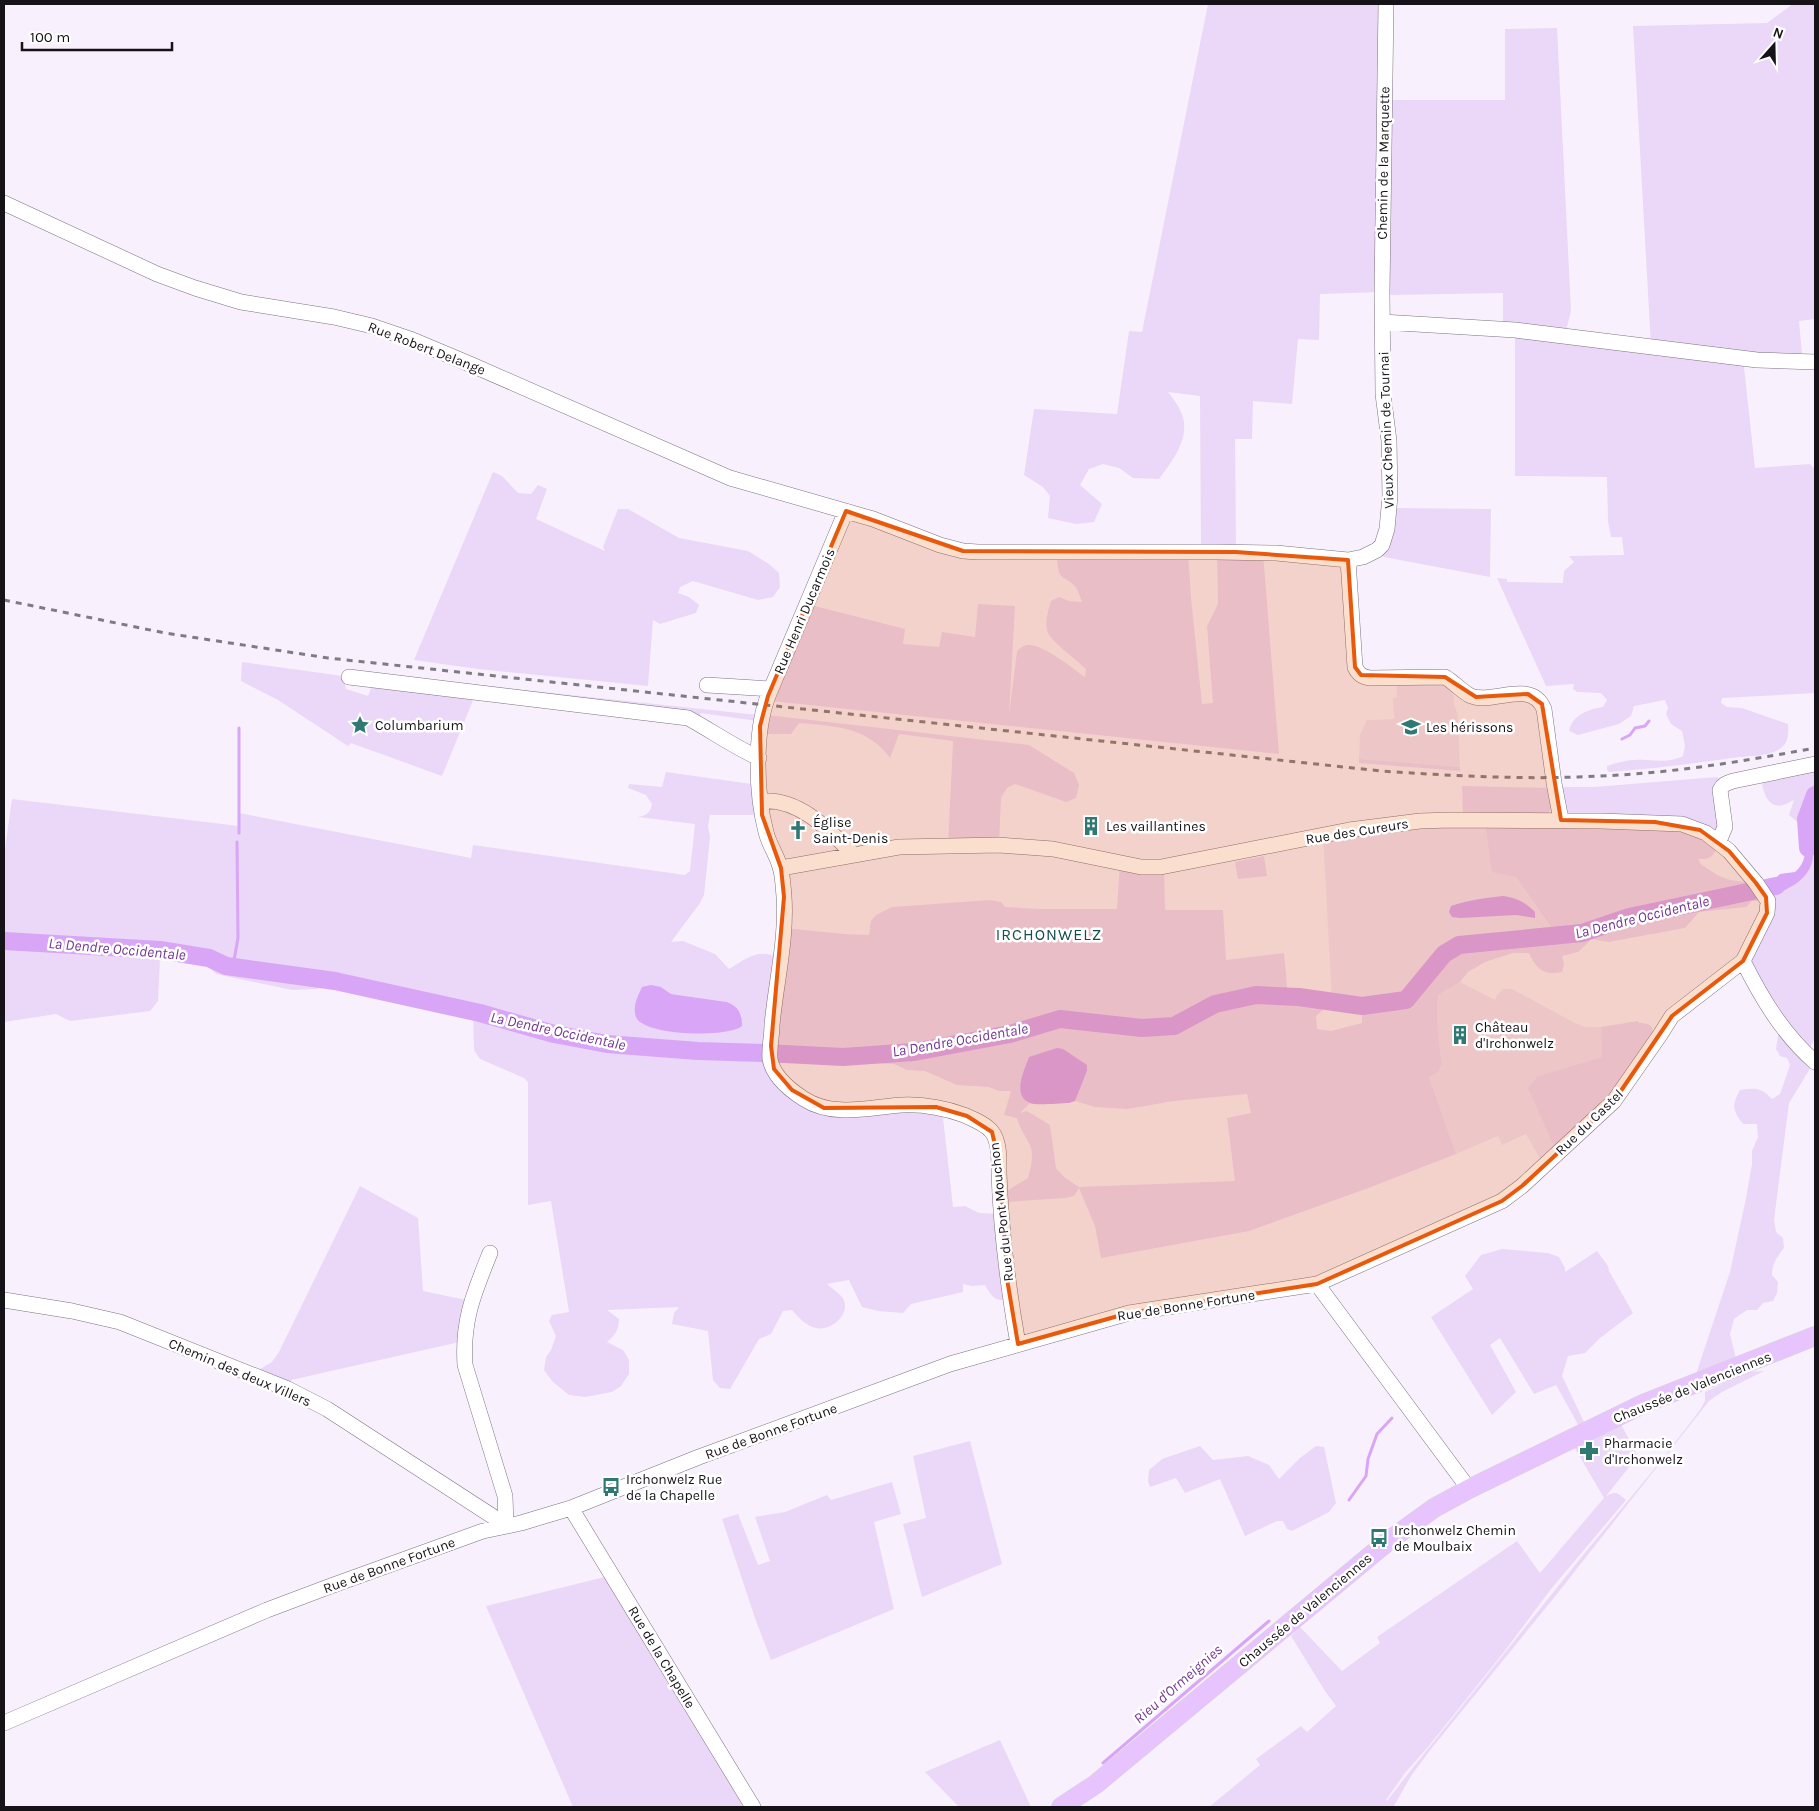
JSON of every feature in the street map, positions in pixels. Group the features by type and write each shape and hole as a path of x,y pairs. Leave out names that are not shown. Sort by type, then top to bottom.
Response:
{"main road":[{"name":"Chaussée de Valenciennes","path":"1061,1807 1099,1782 1387,1542 1434,1508 1643,1404 1815,1336"}],"street":[{"name":"Chemin de la Marquette","path":"1382,322 1382,162 1386,4"},
{"name":"Rue Robert Delange","path":"4,203 172,280 241,302 334,317 372,326 410,339 730,478 846,511"},
{"path":"1382,322 1515,330 1757,360 1815,362"},
{"name":"Vieux Chemin de Tournai","path":"846,511 962,551 1276,553 1348,560 1363,557 1377,550 1382,545 1387,529 1390,508 1389,441 1383,394 1382,322"},
{"name":"Rue Henri Ducarmois","path":"761,801 759,758 760,726 763,711 846,511"},
{"path":"1348,560 1355,667 1360,676 1370,678 1445,678 1454,682 1470,696 1528,694 1538,700 1544,709 1561,820"},
{"path":"349,677 688,718 759,758"},
{"path":"707,684 771,689"},
{"path":"1719,841 1725,827 1720,790 1726,783 1815,764"},
{"path":"761,801 783,803 807,813 823,825 853,854"},
{"name":"Rue du Pont Mouchon","path":"761,801 766,835 781,868 784,897 783,928 771,1053 779,1078 805,1100 824,1108 857,1110 901,1105 936,1107 967,1116 984,1125 992,1132 998,1154 1000,1214 1008,1286 1018,1344"},
{"name":"Rue des Cureurs","path":"781,868 899,847 999,845 1053,848 1141,867 1161,867 1323,835 1391,824 1443,821 1561,820 1682,824 1700,830 1719,841 1766,897 1767,912 1743,962"},
{"path":"1743,962 1765,1002 1780,1024 1815,1062"},
{"name":"Rue du Castel","path":"1317,1284 1502,1201 1522,1186 1614,1101 1672,1016 1743,962"},
{"path":"490,1253 471,1301 465,1330 464,1352 465,1365 505,1496 506,1525"},
{"path":"1317,1284 1469,1489"},
{"name":"Rue de Bonne Fortune","path":"4,1723 310,1593 484,1531 521,1523 571,1508 698,1458 950,1364 1129,1312 1317,1284"},
{"name":"Chemin des deux Villers","path":"4,1300 72,1310 120,1322 288,1388 327,1409 506,1525"},
{"name":"Rue de la Chapelle","path":"571,1508 753,1807"}],"highlighted area":[{"path":"846,511 963,551 1236,552 1348,560 1355,667 1361,675 1445,677 1476,697 1528,694 1542,704 1561,820 1655,822 1700,830 1729,851 1766,897 1767,913 1743,961 1672,1016 1614,1101 1522,1186 1502,1201 1317,1284 1129,1313 1018,1344 1008,1285 999,1162 992,1132 967,1116 936,1107 824,1108 792,1090 774,1069 771,1046 784,897 781,868 762,815 760,726 768,696"}],"shaded area":[{"path":"1208,4 1386,4 1384,100 1505,100 1505,29 1557,28 1571,311 1565,335 1651,346 1633,26 1767,23 1793,4 1815,4 1815,319 1799,321 1802,354 1743,358 1755,468 1810,464 1815,469 1815,693 1722,698 1721,703 1727,707 1742,708 1788,724 1787,739 1781,748 1774,752 1759,755 1658,768 1609,772 1607,766 1621,762 1635,760 1665,761 1683,756 1685,746 1682,731 1671,724 1666,714 1668,708 1665,700 1634,706 1631,716 1619,724 1578,735 1569,731 1577,717 1592,709 1603,707 1607,700 1601,693 1577,692 1573,689 1574,684 1546,686 1497,578 1507,579 1507,582 1563,583 1564,571 1574,562 1569,556 1624,555 1622,537 1611,537 1608,521 1607,477 1515,476 1515,330 1503,329 1503,293 1382,295 1381,292 1320,294 1319,340 1298,339 1292,404 1253,401 1252,439 1235,439 1236,552 1263,553 1279,754 771,701 807,604 905,629 903,644 939,647 942,632 975,637 978,604 1015,606 1009,715 1017,651 1027,645 1034,645 1049,652 1085,677 1086,669 1050,637 1046,625 1051,601 1059,597 1069,601 1082,602 1075,586 1060,574 1057,560 1063,552 1188,552 1202,704 1213,703 1207,626 1218,604 1217,552 1201,552 1200,396 1168,392 1181,412 1184,430 1183,439 1175,456 1159,479 1133,478 1119,468 1103,464 1089,469 1080,485 1102,504 1094,522 1076,524 1048,518 1050,496 1043,487 1024,475 1034,409 1117,414 1129,331 1142,332"},
{"path":"493,472 502,476 518,493 531,494 538,485 547,489 536,519 605,551 603,547 618,509 628,509 679,538 748,551 769,564 779,573 780,587 773,597 758,600 693,581 680,587 678,593 689,597 699,605 696,613 660,624 653,620 648,686 478,669 414,660"},
{"path":"1390,508 1491,509 1490,577 1384,557 1377,550"},
{"path":"242,662 343,676 346,689 368,696 373,684 474,698 442,776 351,743 348,746 278,700 241,681"},
{"name":"Les hérissons","path":"1437,677 1453,687 1454,704 1458,715 1460,767 1359,759 1360,735 1367,720 1394,719 1393,698 1397,697 1396,678"},
{"path":"451,682 758,715 757,721 701,713 699,720"},
{"path":"767,715 1029,745 1074,773 1079,785 1076,798 1066,802 1015,784 1007,788 1001,798 999,845 948,846 953,741 899,734 890,758 872,740 861,734 838,727 799,723 791,734 767,734"},
{"path":"1359,759 1460,767 1460,771 1359,763"},
{"path":"1815,767 1815,1038 1807,1054 1815,1062 1815,1072 1811,1067 1789,1103 1774,1220 1776,1232 1783,1238 1784,1248 1775,1260 1772,1271 1772,1275 1778,1282 1777,1293 1773,1301 1763,1303 1757,1310 1747,1310 1734,1319 1730,1334 1738,1367 1696,1374 1730,1272 1746,1198 1752,1164 1752,1151 1758,1137 1757,1124 1743,1124 1737,1115 1734,1107 1736,1100 1740,1090 1758,1089 1772,1099 1780,1094 1790,1065 1787,1058 1780,1056 1776,1049 1780,1024 1749,962 1767,913 1759,901 1752,901 1746,907 1699,912 1685,928 1608,942 1592,939 1578,952 1562,956 1564,964 1562,972 1545,972 1538,967 1529,953 1513,953 1485,962 1468,972 1460,982 1438,995 1437,1013 1442,1065 1437,1073 1429,1077 1456,1154 1249,1231 1101,1258 1095,1226 1079,1188 1074,1196 1065,1198 1006,1202 1005,1192 1028,1178 1032,1157 1030,1145 1017,1118 1004,1115 1011,1091 999,1091 989,1087 957,1085 925,1071 907,1070 894,1064 870,1063 861,1055 843,1057 771,1053 770,1059 814,1105 942,1109 953,1207 965,1206 979,1213 1001,1214 1007,1300 999,1300 993,1297 985,1285 972,1286 963,1284 963,1292 911,1304 903,1313 878,1311 862,1307 849,1280 827,1284 842,1297 845,1303 845,1309 839,1320 828,1327 816,1328 806,1323 792,1310 783,1311 771,1334 759,1339 730,1389 720,1388 713,1380 708,1331 672,1324 674,1313 679,1307 607,1310 619,1319 616,1332 607,1342 623,1350 629,1360 629,1374 621,1386 612,1392 585,1397 569,1395 552,1381 544,1370 546,1357 551,1350 556,1336 549,1321 552,1315 569,1312 551,1201 528,1205 528,1082 524,1078 480,1059 474,1050 473,1012 335,981 317,989 292,990 216,974 209,967 160,959 158,1001 150,1011 70,1021 56,1014 4,1022 4,856 12,799 239,826 239,813 471,858 473,845 685,875 690,871 695,824 638,817 648,813 652,804 646,795 628,788 629,784 662,787 666,772 759,785 762,815 710,815 708,826 710,837 704,895 671,942 683,941 715,954 729,969 754,955 766,954 780,959 783,928 869,935 871,921 876,915 892,907 990,900 1001,902 1005,907 1117,909 1120,863 1164,866 1165,910 1223,910 1226,960 1284,953 1288,997 1332,1002 1316,1016 1317,1029 1331,1031 1362,1023 1362,1006 1406,1000 1444,954 1459,945 1556,935 1516,877 1492,872 1485,821 1463,820 1462,786 1554,788 1553,807 1547,815 1571,816 1566,811 1559,787 1594,787 1717,777 1726,783 1719,842 1712,856 1707,859 1698,859 1701,864 1717,875 1730,880 1746,882 1767,897 1809,867 1813,856 1806,826 1802,826 1789,815 1794,800 1783,805 1774,805 1765,795 1762,782","holes":["661,987 671,994 727,1002 740,1011 742,1017 641,1024","1087,1071 1075,1101 1095,1107 1127,1109 1174,1101 1247,1094 1251,1113 1227,1118 1235,1181 1079,1187 1064,1177 1056,1168 1050,1125 1027,1111 1020,1113 1030,1103 1024,1098"]},
{"path":"1485,820 1516,877 1556,936 1459,945 1444,954 1406,1000 1362,1006 1332,1002 1323,835"},
{"path":"1802,826 1809,826 1812,844 1812,863 1809,870 1797,883 1766,897 1759,887 1770,883 1780,874 1795,872 1803,862 1805,838"},
{"path":"1264,856 1267,876 1238,879 1235,862"},
{"path":"1503,896 1517,899 1524,903 1535,912 1535,918 1516,915 1460,918 1452,917 1449,912 1451,906 1457,904"},
{"path":"1460,982 1495,1000 1503,989 1512,989 1575,1023 1585,1027 1601,1027 1602,1057 1538,1076 1554,1146 1540,1159 1526,1134 1502,1145 1498,1136 1456,1154 1429,1077 1437,1073 1442,1065 1438,1044 1438,995"},
{"path":"651,985 661,987 671,994 727,1002 739,1011 742,1026 734,1030 721,1032 686,1033 654,1028 642,1023 636,1017 635,1005 642,987"},
{"path":"1638,1021 1639,1023 1651,1026 1653,1030 1652,1037 1612,1091 1554,1146 1528,1088 1538,1076 1602,1057 1601,1027"},
{"path":"1057,1048 1063,1049 1087,1065 1087,1071 1075,1101 1049,1104 1030,1103 1024,1099 1020,1088 1029,1057"},
{"path":"360,1186 418,1218 423,1291 471,1301 464,1341 291,1380 288,1389 252,1374 272,1362 279,1352"},
{"path":"1502,1249 1548,1253 1559,1257 1565,1272 1597,1251 1608,1266 1633,1313 1600,1338 1585,1353 1568,1356 1562,1376 1586,1426 1580,1428 1556,1385 1534,1394 1500,1338 1490,1345 1516,1392 1492,1415 1431,1317 1473,1289 1465,1276 1481,1255"},
{"path":"1764,1371 1722,1392 1709,1401 1557,1594 1431,1749 1411,1776 1395,1807 1209,1807 1260,1765 1256,1759 1301,1726 1307,1732 1336,1706 1291,1636 1300,1627 1342,1671 1380,1643 1377,1637 1517,1541 1540,1573 1604,1498 1570,1440 1617,1417 1638,1456 1606,1496 1616,1493 1626,1500 1551,1589 1504,1652 1405,1773 1387,1801 1579,1560 1660,1462 1700,1410 1705,1401 1705,1392 1747,1372"},
{"path":"970,1441 1002,1564 922,1597 903,1524 926,1518 913,1456"},
{"path":"1200,1446 1213,1460 1248,1456 1269,1465 1279,1479 1300,1458 1316,1446 1324,1447 1336,1503 1329,1512 1292,1531 1287,1529 1283,1521 1277,1521 1245,1536 1220,1479 1185,1493 1176,1478 1150,1487 1148,1481 1149,1470 1162,1459"},
{"path":"892,1482 901,1514 874,1522 894,1609 771,1660 722,1519 738,1514 758,1565 770,1561 755,1517 785,1512 827,1495 831,1500"},
{"path":"613,1575 753,1807 573,1807 486,1606"},
{"path":"1000,1740 1031,1807 959,1807 925,1772"}],"waterway":[{"path":"1622,739 1630,735 1635,728 1645,726 1649,721"},
{"path":"239,728 239,833"},
{"name":"La Dendre Occidentale","path":"1808,848 1806,819 1815,795"},
{"path":"233,966 238,938 237,842"},
{"name":"La Dendre Occidentale","path":"4,941 160,950 209,958 226,966 335,981 480,1013 554,1034 607,1044 698,1051 843,1057 914,1052 1010,1034 1060,1019 1142,1028 1174,1026 1215,1004 1256,995 1299,997 1362,1006 1406,1000 1444,954 1459,945 1582,933 1629,917 1776,886"},
{"name":"Rieu d'Ormeignies","path":"1349,1500 1366,1476 1368,1459 1377,1434 1392,1418"},
{"name":"Rieu d'Ormeignies","path":"1103,1763 1269,1621"}],"railway":[{"path":"4,600 165,633 328,658 1381,771 1491,777 1601,776 1709,766 1815,748"}],"place":[{"name":"Columbarium","path":"360,725"},
{"name":"Les hérissons","path":"1411,727"},
{"name":"Les vaillantines","path":"1091,826"},
{"name":"Église Saint-Denis","path":"798,830"},
{"name":"Château d'Irchonwelz","path":"1460,1035"},
{"name":"Pharmacie d'Irchonwelz","path":"1589,1451"},
{"name":"Irchonwelz Rue de la Chapelle","path":"611,1487"},
{"name":"Irchonwelz Chemin de Moulbaix","path":"1379,1538"}],"district":[{"name":"IRCHONWELZ","path":"1049,934"}]}
